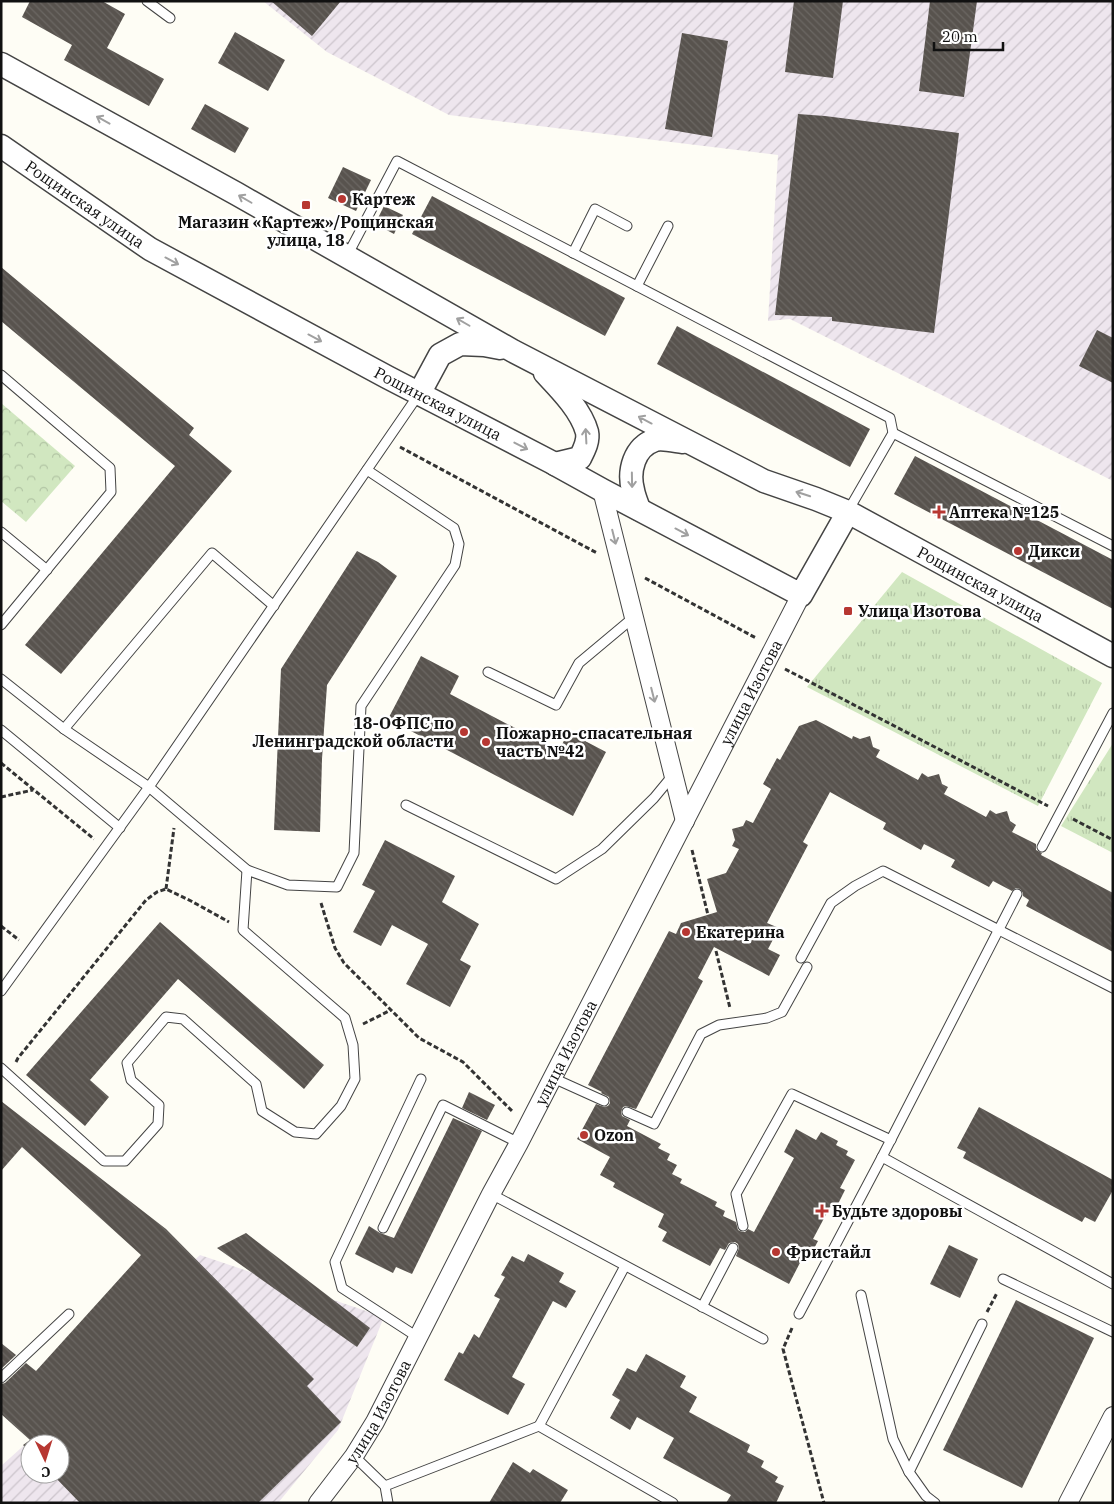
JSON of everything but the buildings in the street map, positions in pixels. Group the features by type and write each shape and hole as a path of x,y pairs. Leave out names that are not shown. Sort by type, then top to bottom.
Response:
{"street":[{"name":"Рощинская улица","path":"1,64 347,256 513,351 764,482 816,498 848,512 1113,656"},
{"name":"Рощинская улица","path":"1,146 150,249 419,394 801,595"},
{"path":"419,394 440,355 460,344 484,345 513,351"},
{"path":"536,363 568,398 588,433 586,448 580,458 555,464"},
{"path":"639,509 632,489 631,475 634,461 640,450 656,440 689,442"},
{"path":"602,490 685,821"},
{"path":"801,595 848,512"},
{"name":"улица Изотова","path":"318,1503 354,1456 375,1422 801,595"},
{"path":"1068,1503 1113,1416"}],"lane":[{"path":"147,1 170,18"},
{"path":"347,256 396,161 890,418 893,433 848,512"},
{"path":"572,252 595,209 627,226"},
{"path":"637,286 668,226"},
{"path":"1,375 110,468 111,492 1,625"},
{"path":"1,991 149,787 419,394"},
{"path":"893,433 1113,546"},
{"path":"1,679 64,729 149,787 247,870 288,886 337,887 354,853 361,706 456,565 459,544 454,528 367,470"},
{"path":"1,532 47,570"},
{"path":"64,729 212,553 274,606"},
{"path":"488,672 556,705 580,663 634,617"},
{"path":"1042,847 1113,713"},
{"path":"1,730 120,828"},
{"path":"406,805 556,879 602,849 654,798 673,775"},
{"path":"1,1068 104,1161 125,1161 158,1124 159,1105 131,1080 127,1063 166,1017 184,1018 256,1084 262,1111 295,1132 316,1134 341,1106 354,1079 353,1045 345,1018 243,930 247,870"},
{"path":"801,958 831,904 855,886 883,871 1113,988"},
{"path":"799,1314 1017,894"},
{"path":"627,1112 654,1124 701,1034 719,1025 767,1018 782,1012 807,966"},
{"path":"553,1078 604,1101"},
{"path":"419,1338 342,1288 336,1262 421,1079"},
{"path":"743,1226 736,1194 792,1094 891,1140"},
{"path":"383,1228 442,1105 519,1143"},
{"path":"882,1157 1113,1284"},
{"path":"491,1194 763,1339"},
{"path":"702,1307 732,1248"},
{"path":"385,1486 540,1426 625,1266"},
{"path":"1003,1279 1113,1332"},
{"path":"862,1296 893,1439 909,1472 926,1496 934,1503"},
{"path":"1,1378 69,1314"},
{"path":"909,1472 982,1324"},
{"path":"540,1426 661,1500 673,1503"},
{"path":"354,1456 385,1486 388,1503"}],"path":[{"path":"388,440 621,566 771,654 1113,840"},
{"path":"1,764 105,848"},
{"path":"1,797 33,789"},
{"path":"166,889 177,811"},
{"path":"685,821 708,915"},
{"path":"317,886 335,948 344,963 419,1038 463,1062 499,1100 528,1125"},
{"path":"10,1076 18,1058 146,900 157,892 166,889 243,930"},
{"path":"1,926 31,950"},
{"path":"716,951 734,1023"},
{"path":"367,1023 391,1010"},
{"path":"982,1324 1003,1279"},
{"path":"799,1314 783,1349 824,1503"}],"shaded area":[{"path":"263,1 1113,1 1113,481 790,319 768,321 778,155 449,115 327,52"},
{"path":"200,1255 384,1317 338,1430 278,1503 1,1503 1,1466 20,1449 20,1484 70,1484 70,1434 35,1434 184,1270"}],"green space":[{"path":"1,403 75,466 26,522 1,501"},
{"path":"902,572 1102,683 1038,806 807,687"},
{"path":"1113,743 1113,853 1061,826"}],"place":[{"name":"Картеж","path":"342,199"},
{"name":"Магазин «Картеж»/Рощинская улица, 18","path":"306,205"},
{"name":"Аптека №125","path":"939,512"},
{"name":"Дикси","path":"1018,551"},
{"name":"Улица Изотова","path":"848,611"},
{"name":"18-ОФПС по Ленинградской области","path":"464,732"},
{"name":"Пожарно-спасательная часть №42","path":"486,742"},
{"name":"Екатерина","path":"686,932"},
{"name":"Ozon","path":"584,1135"},
{"name":"Будьте здоровы","path":"822,1211"},
{"name":"Фристайл","path":"776,1252"}]}
